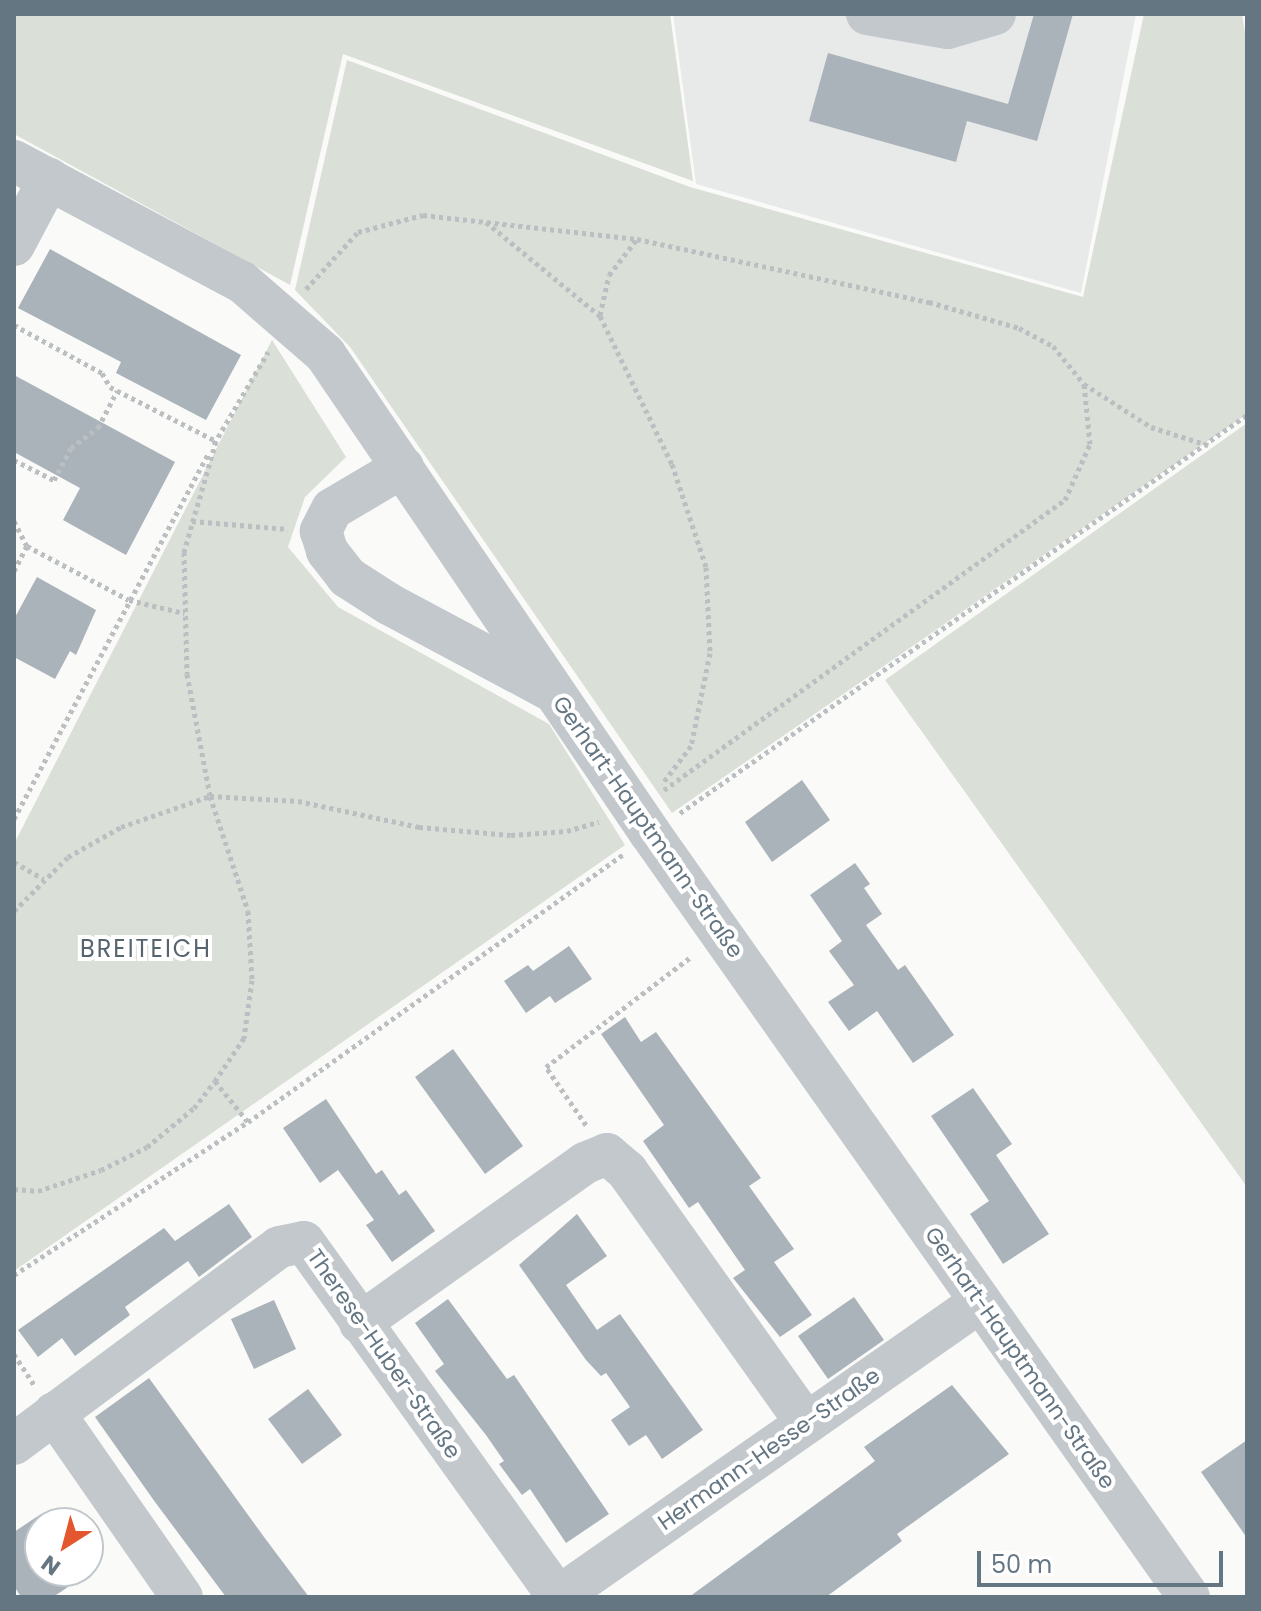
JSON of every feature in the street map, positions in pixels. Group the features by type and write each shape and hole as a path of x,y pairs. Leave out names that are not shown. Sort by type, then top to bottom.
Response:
{"street":[{"path":"867,14 948,28 995,14"},
{"path":"14,245 32,170"},
{"name":"Gerhart-Hauptmann-Straße","path":"32,170 242,282 288,317 325,354 555,692 647,819 722,934 1189,1597"},
{"path":"403,467 332,509 321,531 327,551 347,577 555,692"},
{"path":"360,1323 585,1163 607,1154 627,1171 806,1423"},
{"name":"Therese-Huber-Straße","path":"54,1413 279,1247 304,1242 558,1597"},
{"name":"Hermann-Hesse-Straße","path":"558,1597 980,1302"},
{"path":"14,1444 54,1413 182,1597"}],"path":[{"path":"14,819 129,600 288,317 304,291 358,232 423,215 637,239 929,302 1019,328 1053,346 1084,384 1151,427 1208,445"},
{"path":"485,222 600,316 672,464 706,567 710,653 691,746 647,819"},
{"path":"600,316 609,275 637,239"},
{"path":"14,325 102,373 117,391 216,441"},
{"path":"14,1275 248,1122 1065,500 1090,444 1084,384"},
{"path":"14,460 54,480 71,448 98,428 117,391"},
{"path":"14,911 68,857 121,827 210,796 298,801 419,827 511,835 567,831 647,819 1208,445 1247,415"},
{"path":"14,1189 38,1191 101,1170 147,1147 194,1108 244,1038 252,980 248,911 210,796 187,674 184,613 184,552 216,441"},
{"path":"14,521 27,546 129,600 184,613"},
{"path":"192,521 321,531"},
{"path":"14,571 27,546"},
{"path":"14,862 43,879"},
{"path":"607,1154 546,1067 722,934"},
{"path":"215,1081 248,1122"}],"shaded area":[{"path":"14,14 670,14 693,181 343,54 290,285 14,134"},
{"path":"673,14 1136,14 1081,293 696,184"},
{"path":"1144,14 1242,14 1247,45 1247,414 672,813 350,347 295,290 347,60 690,187 1083,297"},
{"path":"272,340 346,457 305,497 288,547 338,607 549,724 625,845 14,1271 14,844"},
{"path":"1247,423 1247,1187 885,680"}],"building":[{"path":"1034,14 1073,14 1037,141 967,121 956,162 809,121 828,53 1008,104"},
{"path":"50,249 241,355 206,420 116,373 121,362 18,308"},
{"path":"14,375 175,462 126,555 63,520 80,488 14,452"},
{"path":"37,577 96,610 76,655 70,651 55,679 14,657 14,619"},
{"path":"802,780 830,820 772,862 745,822"},
{"path":"855,863 870,884 864,888 882,914 866,925 898,970 905,965 954,1035 913,1063 877,1011 849,1031 828,1002 854,985 829,951 842,941 810,895"},
{"path":"569,946 592,979 555,1003 550,996 526,1013 504,981 528,965 533,971"},
{"path":"625,1017 641,1042 656,1032 761,1178 749,1186 794,1249 774,1262 812,1315 780,1337 733,1278 745,1270 698,1202 689,1208 643,1141 664,1125 601,1034"},
{"path":"453,1049 523,1146 485,1174 415,1077"},
{"path":"973,1088 1012,1144 996,1155 1049,1234 1003,1264 970,1214 989,1201 931,1116"},
{"path":"326,1099 376,1174 382,1170 399,1195 406,1190 435,1231 392,1262 366,1225 374,1220 338,1170 320,1183 283,1128"},
{"path":"229,1204 252,1237 199,1277 188,1261 125,1307 130,1315 75,1356 62,1338 38,1357 18,1330 164,1228 175,1241"},
{"path":"577,1214 607,1256 566,1285 597,1330 620,1314 703,1430 662,1459 646,1435 629,1446 611,1420 630,1407 606,1373 601,1376 586,1360 519,1265"},
{"path":"854,1297 884,1340 828,1379 798,1336"},
{"path":"448,1299 507,1379 514,1375 609,1514 566,1543 530,1489 522,1495 499,1464 504,1461 486,1435 435,1371 444,1364 415,1323"},
{"path":"274,1300 296,1349 254,1369 231,1319"},
{"path":"149,1378 309,1597 226,1597 155,1502 95,1417"},
{"path":"952,1385 1009,1454 897,1534 902,1541 826,1597 689,1597 875,1461 864,1447"},
{"path":"308,1389 342,1435 302,1464 268,1419"},
{"path":"1247,1440 1247,1538 1201,1472"},
{"path":"24,1525 24,1587 68,1587 53,1597 21,1597 14,1586 14,1532"}],"district":[{"name":"BREITEICH","path":"146,949"}]}
